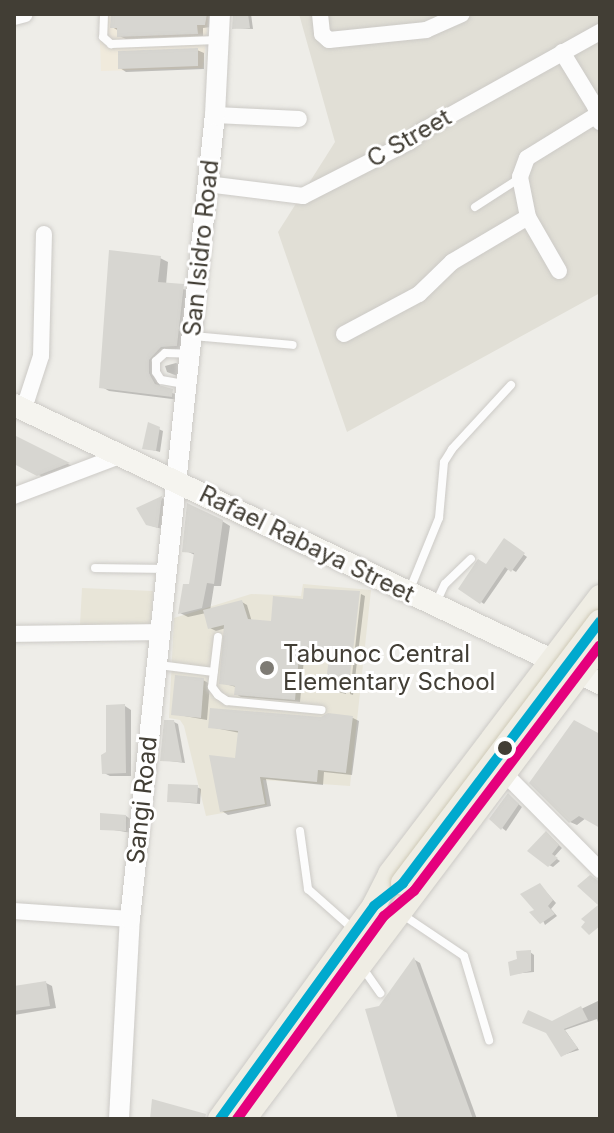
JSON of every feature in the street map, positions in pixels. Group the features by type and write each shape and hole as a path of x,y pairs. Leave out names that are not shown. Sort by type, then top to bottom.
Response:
{"main road":[{"name":"Rafael Rabaya Street","path":"17,406 590,678"},
{"path":"389,913 390,874 600,597"},
{"path":"244,1119 359,963 403,883 600,622"},
{"path":"220,1119 356,932 389,913 590,678 600,646"}],"street":[{"path":"14,17 25,14"},
{"name":"San Isidro Road","path":"178,483 215,115 220,14"},
{"path":"320,14 322,34 329,40 426,30 462,14"},
{"name":"C Street","path":"207,184 303,196 409,142 422,131 600,32"},
{"path":"559,271 528,217 520,177 527,158 598,119 595,106 562,52"},
{"path":"215,115 299,119"},
{"path":"344,334 419,294 452,262 528,217"},
{"path":"17,406 27,399 41,356 44,234"},
{"path":"14,496 122,455"},
{"name":"Sangi Road","path":"119,1119 130,919 158,632 178,483"},
{"path":"14,634 158,632"},
{"path":"506,775 600,870"},
{"path":"14,911 130,919"}],"lane":[{"path":"104,14 103,37 111,44 217,40"},
{"path":"475,207 520,177"},
{"path":"188,385 161,380 155,365 160,355 192,345 293,345"},
{"path":"408,592 439,518 444,462 452,449 511,385"},
{"path":"435,606 445,584 471,559"},
{"path":"95,568 166,569"},
{"path":"218,637 212,687 227,701 322,710"},
{"path":"156,664 214,672"},
{"path":"300,831 308,889 356,932"},
{"path":"389,913 461,952 489,1040"},
{"path":"359,963 380,993"}],"shaded area":[{"path":"99,14 209,14 203,68 101,71"},
{"path":"299,14 600,14 600,293 347,432 278,232 335,142"},
{"name":"Tabunoc Central Elementary School","path":"303,584 371,590 350,786 263,780 267,805 206,816 184,726 180,720 169,718 174,618 251,594 301,596"},
{"path":"82,588 153,591 151,628 80,625"}],"building":[{"path":"111,14 207,14 205,25 197,25 198,34 117,37 117,28 110,28"},
{"path":"233,14 248,14 250,28 232,29"},
{"path":"198,48 198,66 118,69 118,51"},
{"path":"109,250 161,256 158,282 184,284 177,346 161,347 149,360 149,373 155,384 173,389 172,397 99,388"},
{"path":"148,422 160,427 156,451 142,449"},
{"path":"14,435 70,463 37,476 14,464"},
{"path":"162,496 158,528 146,525 136,508"},
{"path":"187,503 223,520 214,584 207,583 202,608 178,614 183,584 189,584 194,553 182,552"},
{"path":"504,538 525,553 511,572 505,567 480,604 458,589 478,559 486,564"},
{"path":"304,588 360,591 348,693 325,690 330,649 300,646 295,700 234,695 235,686 219,684 224,625 208,629 203,610 242,600 248,619 271,621 273,596 303,599"},
{"path":"175,675 204,678 201,718 171,715"},
{"path":"125,704 126,773 102,774 101,755 106,752 106,705"},
{"path":"210,708 321,717 328,713 353,716 346,773 318,770 317,782 260,777 265,804 220,812 209,755 235,758 238,731 208,728"},
{"path":"164,720 174,720 182,762 160,761"},
{"path":"574,720 600,734 600,828 579,816 569,823 529,783"},
{"path":"168,784 198,785 197,803 167,802"},
{"path":"508,793 519,804 501,830 489,819"},
{"path":"100,813 126,815 126,831 100,830"},
{"path":"546,831 559,845 552,854 558,858 548,867 527,851"},
{"path":"590,875 600,882 600,926 589,935 581,927 585,922 581,919 598,905 577,886"},
{"path":"540,883 553,900 548,906 555,914 540,924 529,912 534,910 520,894"},
{"path":"531,950 531,971 510,976 508,962 517,959 516,951"},
{"path":"414,957 473,1119 398,1119 365,1009 379,1006"},
{"path":"46,981 50,1006 14,1011 14,986"},
{"path":"581,1006 588,1020 564,1029 578,1048 561,1057 546,1033 522,1023 528,1010 552,1021"},
{"path":"152,1099 206,1114 205,1119 150,1119"}],"transit line":[{"path":"220,1119 374,906 403,883 600,622"},
{"path":"237,1119 384,916 414,891 600,645"}],"place":[{"name":"Tabunoc Central Elementary School","path":"267,668"}]}
